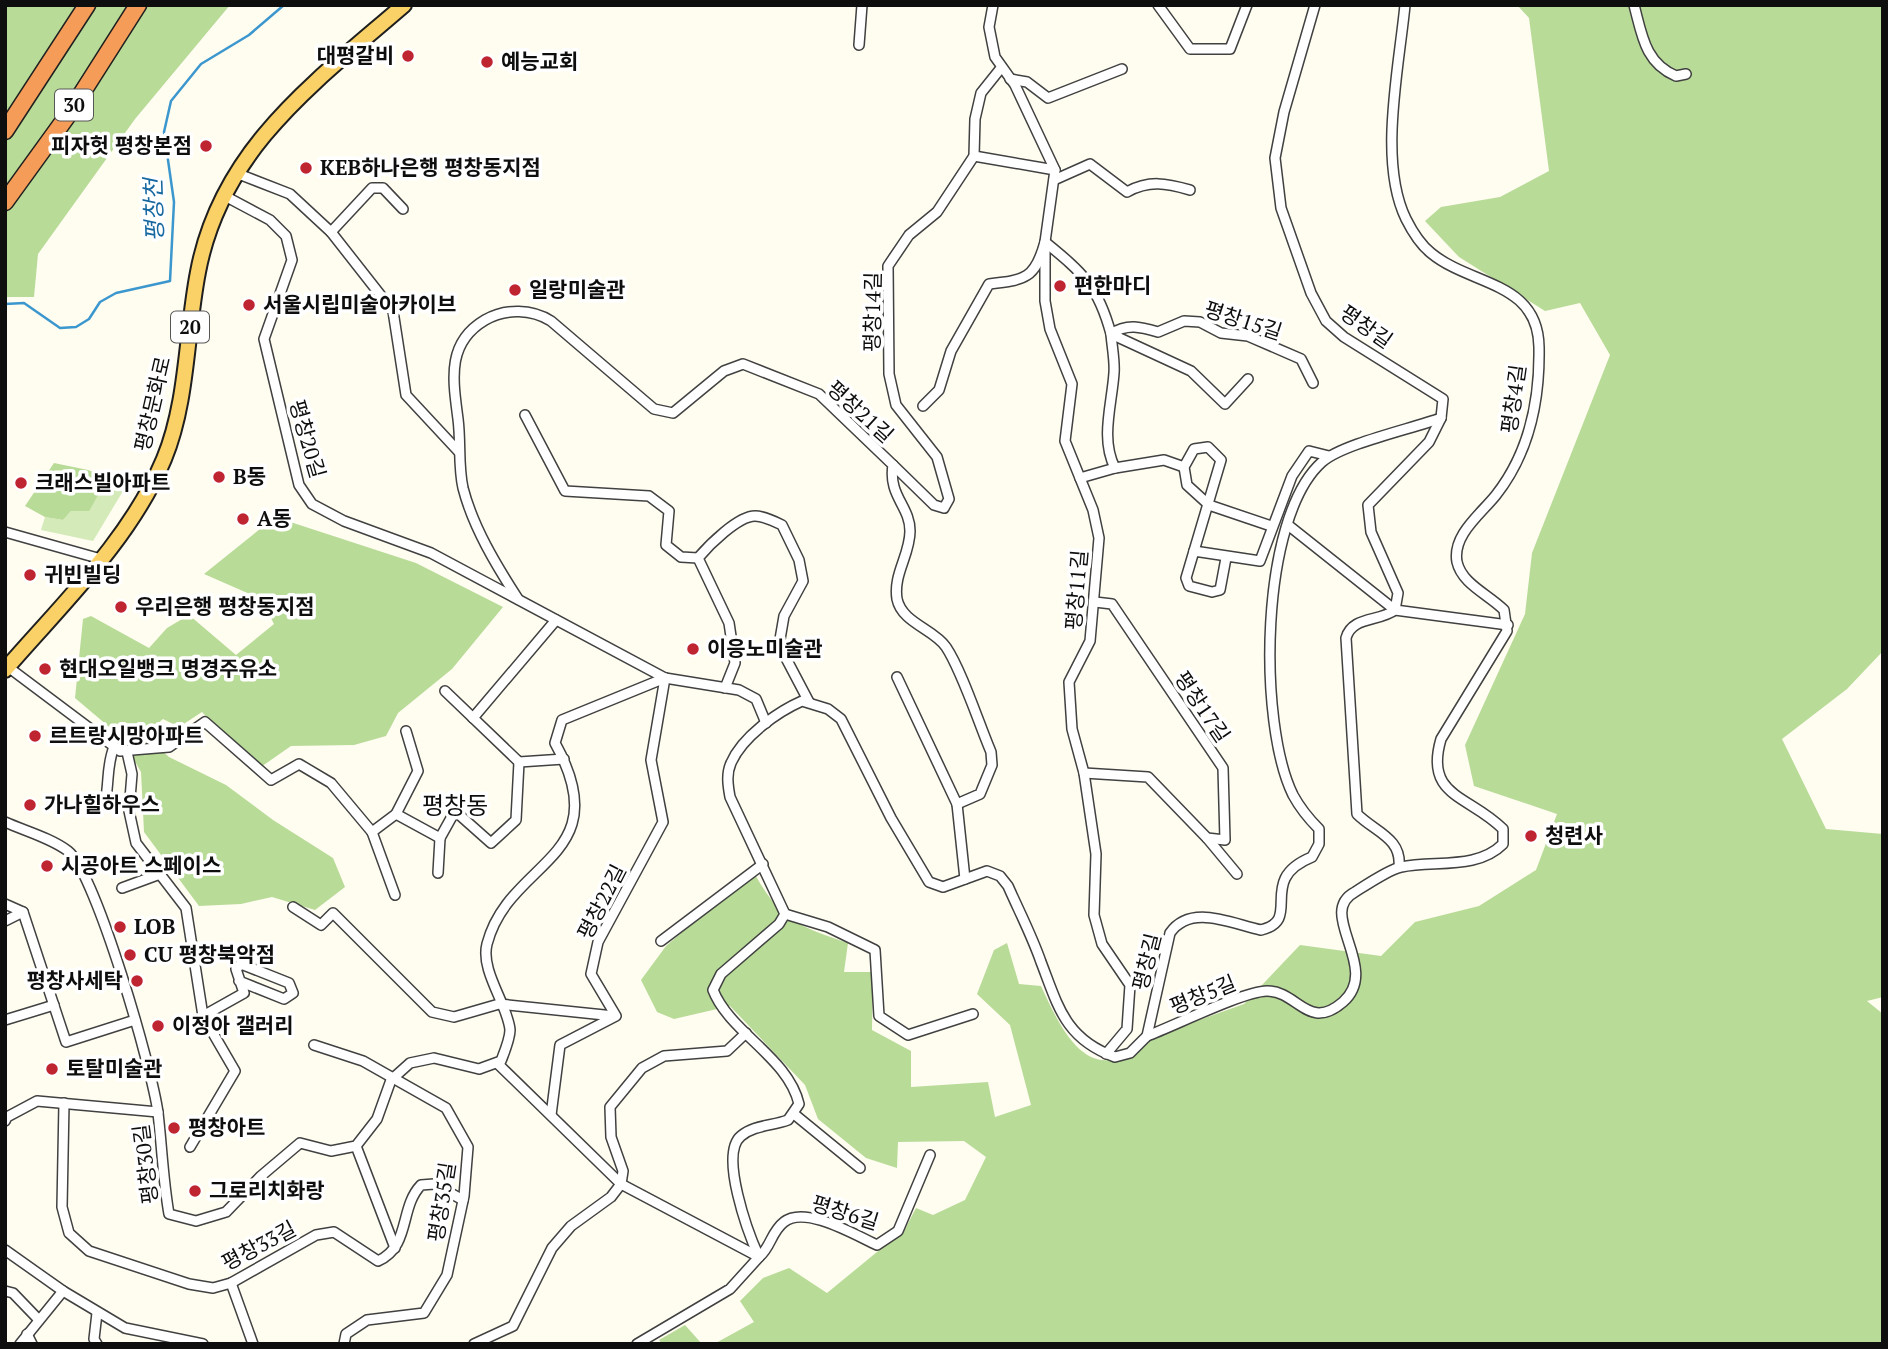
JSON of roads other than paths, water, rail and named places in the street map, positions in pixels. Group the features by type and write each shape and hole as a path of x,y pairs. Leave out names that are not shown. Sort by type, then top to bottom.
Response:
{"highway":[{"name":"30","path":"5,131 87,5"},
{"name":"30","path":"5,202 68,114 138,5"}],"main road":[{"name":"평창문화로","path":"6,668 101,558 138,510 169,444 201,256 223,195 236,173 254,145 282,113 404,5"}],"street":[{"path":"859,45 862,5"},
{"path":"993,5 989,27 995,57 1023,100 1055,170"},
{"path":"1158,5 1190,49 1216,49 1230,48 1247,5"},
{"name":"평창길","path":"1147,1036 1170,933 1175,926 1196,916 1261,930 1274,925 1282,913 1282,881 1294,865 1312,857 1319,844 1319,829 1305,815 1292,794 1283,765 1275,712 1270,603 1279,551 1307,478 1336,451 1441,418 1443,399 1436,392 1344,337 1326,321 1311,293 1281,208 1275,158 1284,112 1315,5"},
{"name":"평창4길","path":"1405,5 1391,156 1406,219 1430,252 1517,296 1535,318 1539,346 1531,424 1522,455 1502,488 1467,528 1458,545 1457,559 1463,577 1504,610 1508,625"},
{"path":"1634,5 1644,44 1655,64 1676,76 1686,74"},
{"path":"1000,68 981,93 975,119 975,156 1055,170"},
{"path":"1009,79 1027,82 1048,98 1122,69"},
{"name":"평창14길","path":"893,465 934,505 944,508 949,499 937,457 896,405 889,374 888,266 909,235 937,212 975,156"},
{"path":"1054,180 1090,164 1127,192 1139,185 1163,182 1190,190"},
{"name":"평창11길","path":"923,406 939,390 951,351 989,284 1021,281 1039,266 1055,170"},
{"path":"236,173 290,194 331,232 393,311 406,395 459,453"},
{"path":"331,232 372,188 383,188 402,209"},
{"name":"평창20길","path":"223,195 270,220 286,236 292,260 264,339 299,485 312,504 344,522 430,553 665,678 739,690 756,699 766,723"},
{"path":"1045,242 1075,266 1102,301 1111,334 1114,371 1108,417 1108,455 1115,468"},
{"name":"평창11길","path":"1045,242 1045,301 1050,329 1073,384 1065,441 1099,538 1090,641 1069,682 1072,729 1084,773 1097,854 1094,915 1102,944 1130,985 1127,1029 1106,1054"},
{"name":"평창21길","path":"517,599 497,566 463,488 459,423 452,378 455,356 473,327 493,316 519,311 537,313 551,321 654,409 673,413 724,371 743,365 819,394 893,465 890,483 911,529 907,550 896,579 898,602 908,617 946,646 991,752 992,765 980,794 957,804"},
{"name":"평창15길","path":"1111,334 1119,328 1137,325 1158,332 1184,321 1200,322 1221,333 1248,336 1301,359 1313,383"},
{"path":"1111,334 1191,371 1225,404 1248,379"},
{"path":"525,415 565,491 649,496 669,511 666,545 681,557 698,558"},
{"path":"1399,867 1399,852 1390,838 1357,814 1346,638 1348,629 1359,622 1385,618 1395,610 1398,593 1371,532 1368,505 1429,442 1441,418"},
{"path":"1226,558 1220,590 1212,592 1189,586 1186,578 1209,505 1221,460 1208,447 1194,449 1184,467 1187,485 1209,505 1271,526"},
{"path":"1194,551 1226,558 1260,561 1292,476 1309,451 1329,456"},
{"path":"1080,478 1115,468 1164,460 1184,467"},
{"path":"698,558 718,536 752,515 782,525 799,560 803,581 784,616 779,645 809,702"},
{"path":"1288,525 1395,610 1508,625"},
{"path":"5,532 101,558"},
{"path":"698,558 729,623 735,663 725,688"},
{"name":"평창17길","path":"1095,602 1112,604 1223,768 1225,840 1207,838"},
{"path":"472,718 556,620"},
{"name":"평창5길","path":"1147,1036 1246,995 1266,991 1314,1014 1326,1013 1345,1001 1358,982 1356,964 1342,921 1341,906 1350,894 1399,867 1471,861 1494,853 1503,844 1503,829 1486,812 1455,795 1436,774 1435,759 1441,739 1508,625"},
{"path":"6,668 114,747 127,752 169,747 205,722 271,780 299,764 331,783 372,832 395,895"},
{"path":"897,677 957,804 965,879"},
{"path":"463,1200 434,1184 421,1185 412,1194 400,1242 395,1248 356,1146 377,1119 391,1080 410,1063 434,1058 479,1069 502,1061 510,1031 499,1004 486,946 500,911 545,865 573,825 574,790 564,759 555,743 562,720 665,678"},
{"name":"평창22길","path":"616,1016 591,974 598,942 663,822 651,760 665,678"},
{"path":"445,691 519,762 564,759"},
{"path":"973,1014 908,1035 879,1016 875,950 828,928 785,914 730,797 727,781 731,762 766,723 802,702 828,709 841,719 891,818 929,882 943,887 987,871 1000,876 1009,886 1041,961 1056,1006 1073,1028 1106,1054 1121,1057 1142,1044 1147,1036"},
{"path":"372,832 396,814 418,771 406,732"},
{"path":"106,797 110,773 107,763 114,747"},
{"path":"127,752 132,775 129,811 136,843 186,908 203,1016 235,1071 190,1147"},
{"path":"438,873 440,838 455,811 492,843 516,820 519,762"},
{"path":"1084,773 1148,777 1207,838 1237,874"},
{"path":"396,814 440,838"},
{"name":"평창30길","path":"5,822 69,852 93,892 135,1020 158,1112 160,1165 169,1214 196,1221 226,1212 300,1143 331,1151 356,1146"},
{"path":"661,941 762,864"},
{"path":"122,888 160,874"},
{"path":"5,904 23,912 66,1042 135,1020"},
{"path":"293,907 321,925 333,913 432,1012 454,1017 499,1004 616,1016"},
{"path":"5,921 23,912"},
{"path":"759,1257 735,1181 731,1151 738,1138 750,1130 774,1126 794,1114 799,1104 797,1094 718,1002 713,990 721,974 779,924 785,914"},
{"path":"203,1016 244,993 239,981 236,969 241,964 289,983 293,993 284,999 239,981"},
{"path":"5,1020 54,1005"},
{"path":"551,1115 559,1045 616,1016"},
{"path":"474,1344 513,1326 552,1248 571,1226 611,1196 621,1184 623,1171 611,1137 610,1107 642,1068 664,1056 727,1051 746,1032"},
{"name":"평창35길","path":"314,1045 363,1061 391,1080 446,1108 468,1147 463,1200 447,1275 424,1313 367,1320 346,1334 344,1344"},
{"path":"498,1063 621,1184 759,1257"},
{"path":"6,1117 37,1101 158,1112"},
{"name":"평창33길","path":"64,1103 62,1207 69,1233 89,1251 189,1284 213,1288 231,1283 316,1235 334,1232 378,1261 395,1248"},
{"path":"794,1114 860,1168"},
{"name":"평창6길","path":"638,1344 730,1289 769,1249 773,1235 786,1220 807,1216 877,1245 898,1230 930,1155"},
{"path":"5,1250 63,1291 125,1328 203,1344"},
{"path":"231,1283 253,1344"},
{"path":"5,1290 13,1293 39,1320"},
{"path":"20,1344 63,1291"},
{"path":"97,1313 94,1339 97,1344"},
{"path":"27,1334 32,1344"}],"waterway":[{"name":"평창천","path":"5,304 24,303 60,328 76,327 89,319 100,302 116,293 170,281 174,202 164,132 171,101 201,64 249,35 284,5"}],"place":[{"name":"대평갈비","path":"408,56"},
{"name":"예능교회","path":"487,62"},
{"name":"피자헛 평창본점","path":"206,146"},
{"name":"KEB하나은행 평창동지점","path":"306,168"},
{"name":"편한마디","path":"1060,286"},
{"name":"일랑미술관","path":"515,290"},
{"name":"서울시립미술아카이브","path":"249,305"},
{"name":"B동","path":"219,477"},
{"name":"크래스빌아파트","path":"21,483"},
{"name":"A동","path":"243,519"},
{"name":"귀빈빌딩","path":"30,575"},
{"name":"우리은행 평창동지점","path":"121,607"},
{"name":"이응노미술관","path":"693,649"},
{"name":"현대오일뱅크 명경주유소","path":"45,669"},
{"name":"르트랑시망아파트","path":"35,736"},
{"name":"가나힐하우스","path":"30,805"},
{"name":"청련사","path":"1531,836"},
{"name":"시공아트 스페이스","path":"47,866"},
{"name":"LOB","path":"120,927"},
{"name":"CU 평창북악점","path":"130,955"},
{"name":"평창사세탁","path":"137,981"},
{"name":"이정아 갤러리","path":"158,1026"},
{"name":"토탈미술관","path":"52,1069"},
{"name":"평창아트","path":"174,1128"},
{"name":"그로리치화랑","path":"195,1191"}],"district":[{"name":"평창동","path":"455,806"}]}
